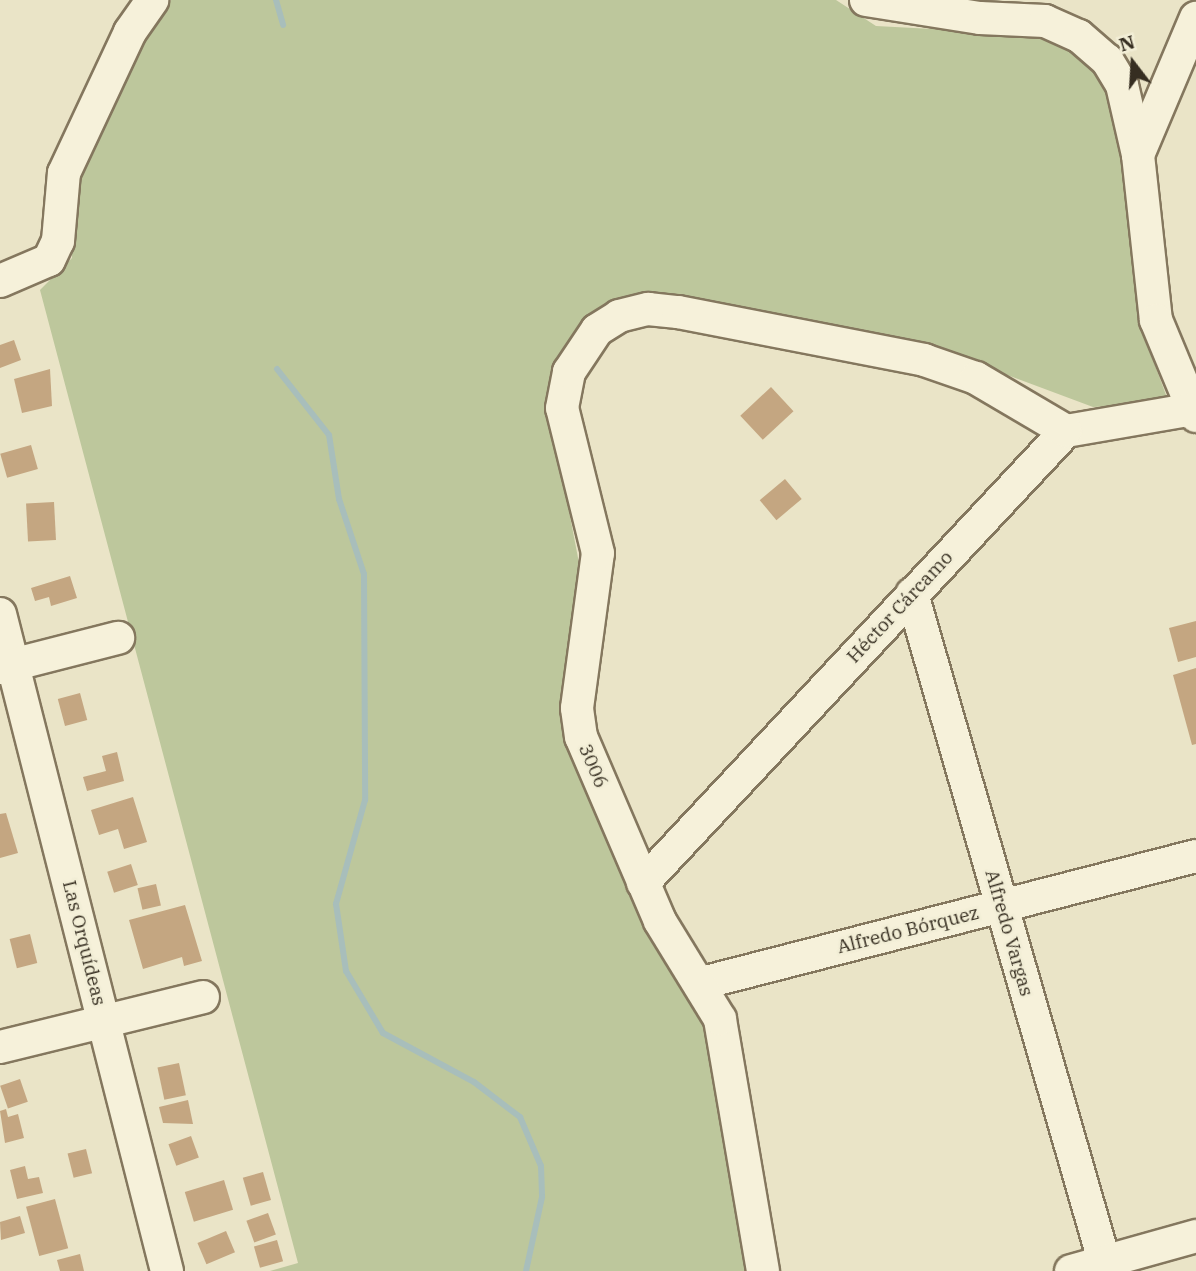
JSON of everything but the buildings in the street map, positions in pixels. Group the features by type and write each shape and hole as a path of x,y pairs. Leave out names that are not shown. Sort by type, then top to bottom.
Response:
{"street":[{"path":"0,281 49,260 58,242 64,173 130,32 152,0"},
{"path":"866,0 980,19 1045,21 1079,36 1107,60 1122,85 1138,155 1156,320 1192,413 1066,431"},
{"path":"1138,155 1196,18"},
{"name":"3006","path":"763,1271 754,1248 729,1051 702,983 643,883 581,737 577,708 598,553 562,408 569,372 597,330 648,309 678,312 924,360 976,378 1066,431"},
{"name":"Héctor Cárcamo","path":"643,883 1066,431"},
{"name":"Alfredo Vargas","path":"912,594 1105,1267"},
{"name":"Las Orquídeas","path":"0,614 7,666 103,1020 167,1271"},
{"path":"7,666 118,638"},
{"name":"Alfredo Bórquez","path":"702,983 1196,856"},
{"path":"0,1047 203,997"},
{"path":"1071,1271 1105,1267 1196,1236"}],"green space":[{"path":"171,0 836,0 876,26 1048,35 1088,60 1111,98 1123,146 1146,341 1169,403 1093,407 975,363 603,309 580,323 557,358 554,433 579,563 568,682 580,764 644,927 698,1005 719,1055 747,1271 270,1271 298,1263 40,290 72,258 71,197 124,73"}],"waterway":[{"path":"276,0 283,25"},
{"path":"277,369 329,435 339,499 364,574 365,800 336,904 346,971 383,1033 474,1082 520,1117 541,1166 542,1197 526,1271"}]}
